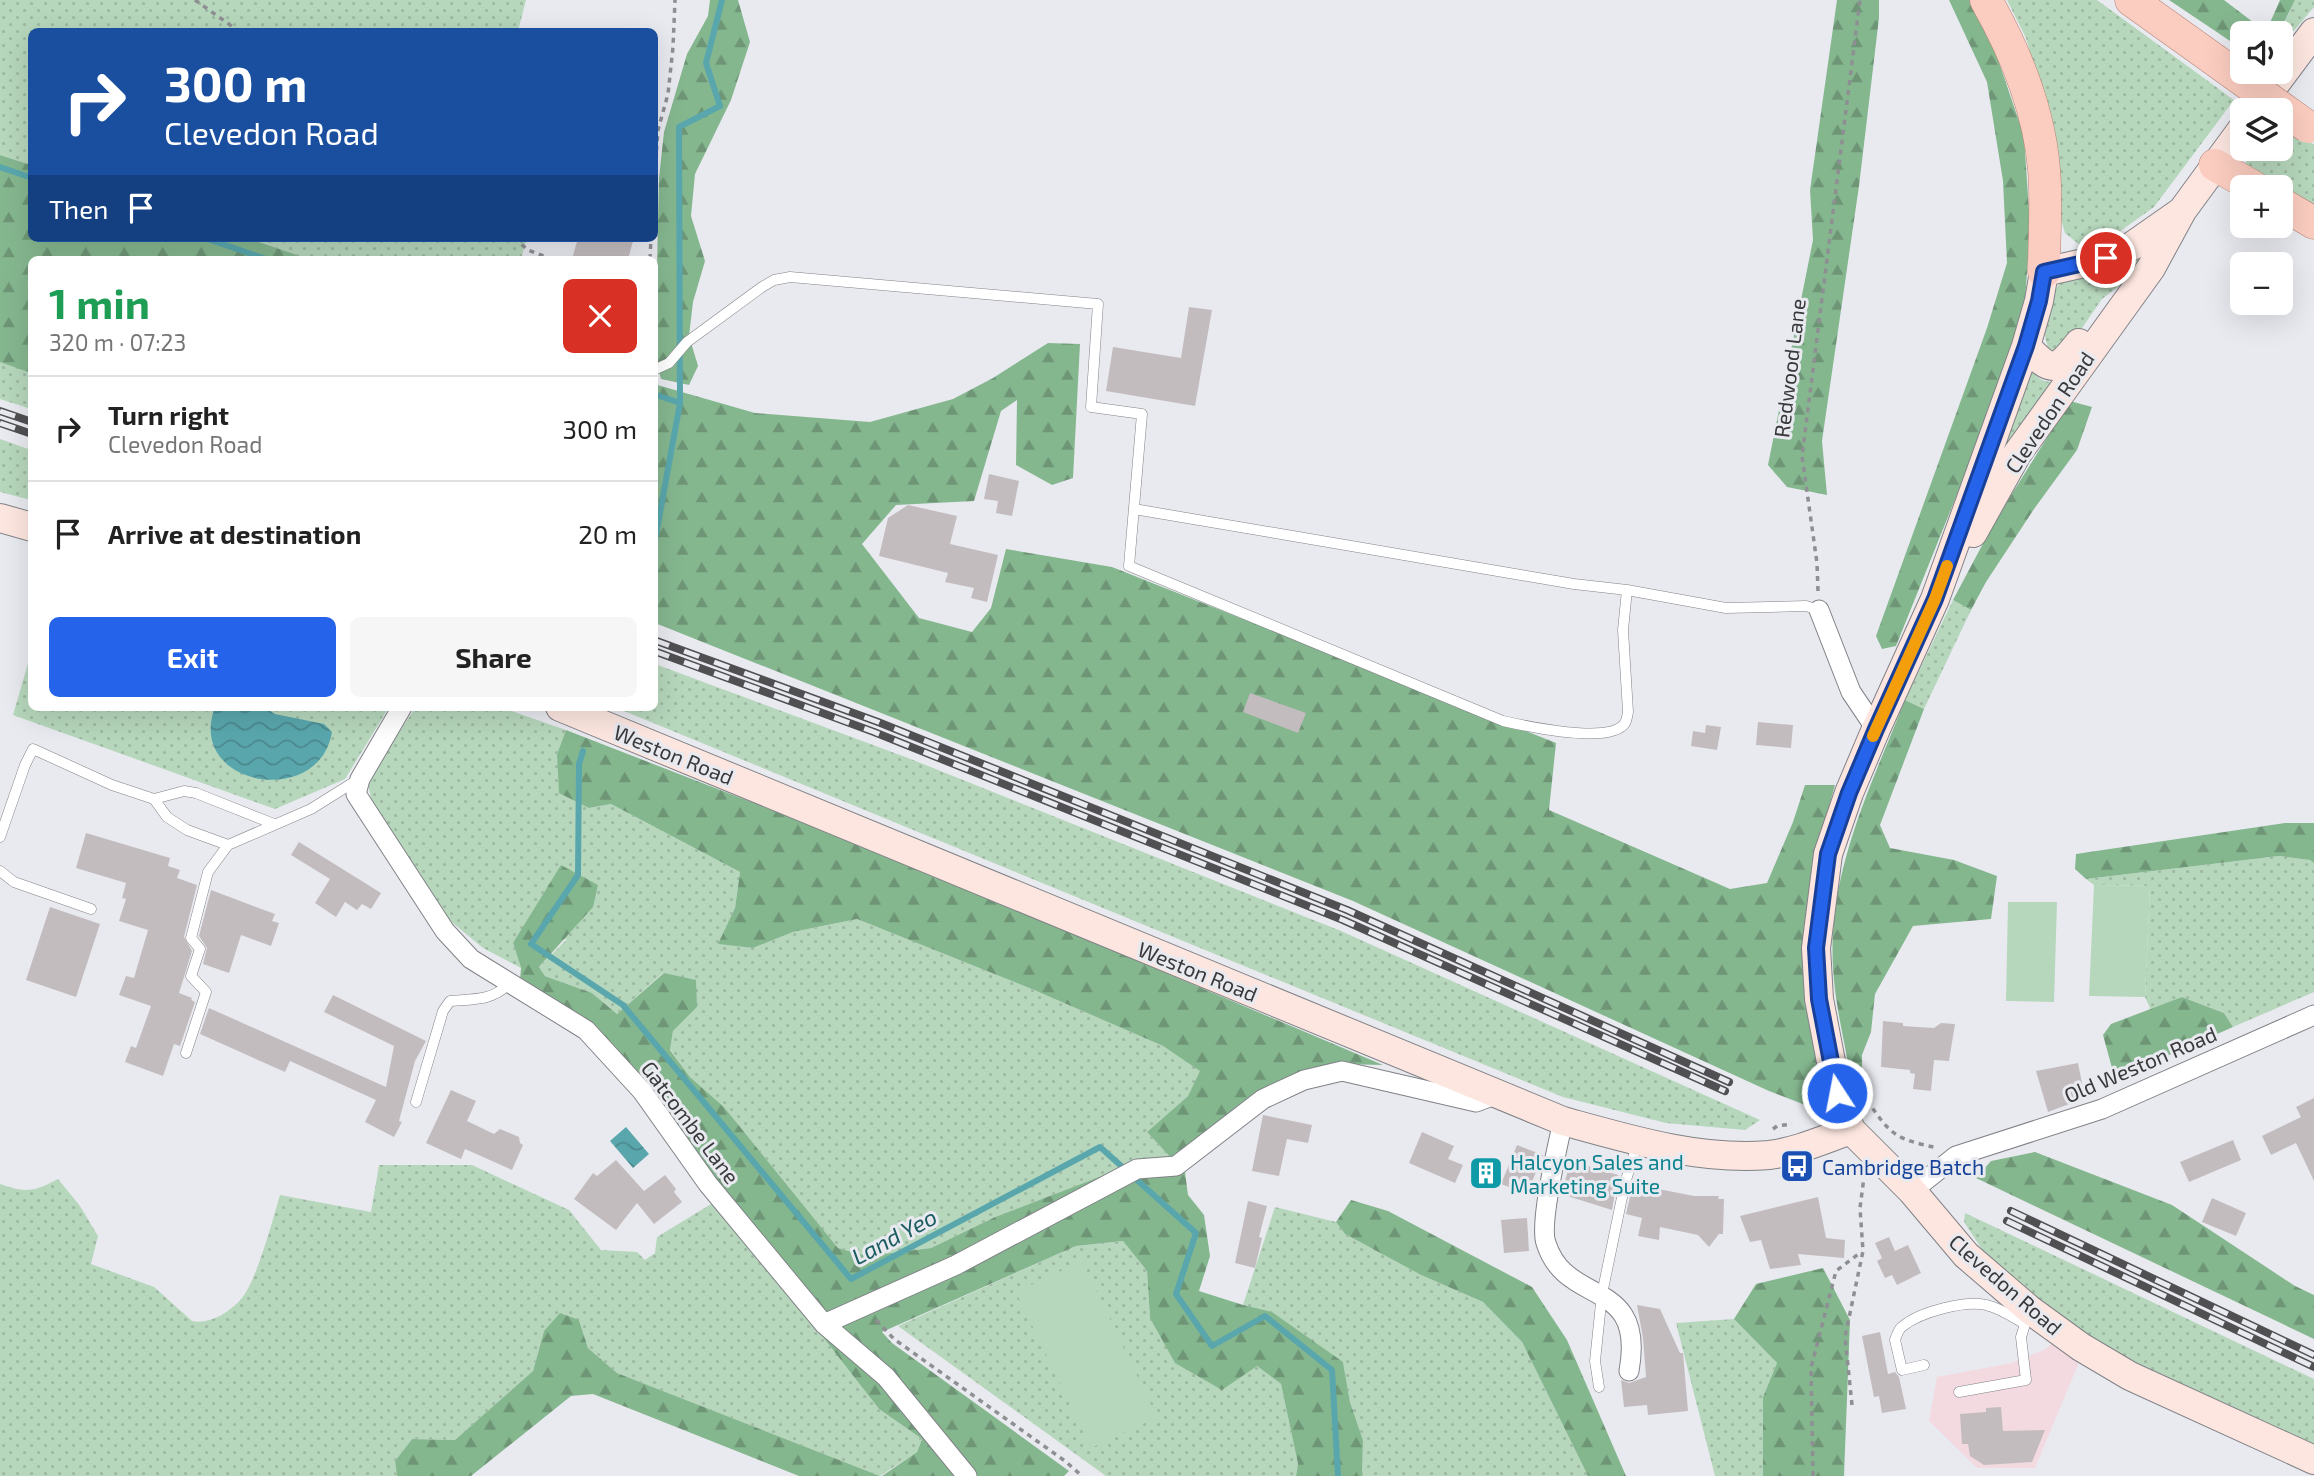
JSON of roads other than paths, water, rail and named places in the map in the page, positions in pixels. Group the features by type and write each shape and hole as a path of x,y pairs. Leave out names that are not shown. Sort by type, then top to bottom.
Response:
{"main road":[{"path":"1986,0 2004,32 2036,123 2044,169 2044,272"},
{"path":"2130,0 2312,129"},
{"path":"2265,98 2314,32"},
{"name":"Clevedon Road","path":"1935,599 2017,454 2151,268 2182,211 2230,145"},
{"path":"2215,165 2233,175"},
{"name":"Clevedon Road","path":"2182,211 2132,246 2106,258 2044,272 2026,346 1935,599 1849,793 1828,854 1816,948 1819,999 1837,1093 1851,1130 1912,1191 1966,1255 2027,1317 2130,1376 2314,1460"},
{"path":"2293,211 2314,223"},
{"name":"Clevedon Road","path":"2026,346 2049,367 2063,364 2106,307 2151,268"},
{"path":"0,518 28,526"},
{"name":"Weston Road","path":"572,711 1563,1121 1638,1141 1710,1154 1769,1155 1851,1130"}],"street":[{"path":"1819,610 1851,692 1876,729"},
{"path":"360,779 400,711"},
{"name":"Gatcombe Lane","path":"360,779 356,793 362,804 445,931 471,959 586,1030 642,1091 708,1184 824,1324 886,1377 967,1476"},
{"name":"Old Weston Road","path":"1912,1191 1956,1156 2102,1109 2314,1015"},
{"path":"824,1324 956,1265 1129,1173 1176,1166 1263,1099 1304,1080 1342,1071 1476,1102 1497,1094"},
{"path":"1563,1121 1546,1216 1545,1242 1559,1266 1578,1284 1602,1294 1618,1306 1630,1327 1633,1349 1629,1371"}],"lane":[{"path":"658,368 669,363 687,342 762,287 774,280 790,277 1098,304 1091,407 1142,414 1129,566 1503,720 1535,728 1600,733 1625,724 1628,712 1623,629 1627,590"},
{"path":"1134,509 1726,608 1806,607 1819,610"},
{"path":"0,837 33,749 112,785 154,799 184,791 196,793 274,824"},
{"path":"186,1053 206,992 191,976 200,949 191,938 208,872 228,845 311,809 360,779"},
{"path":"154,799 167,817 187,830 228,845"},
{"path":"0,871 14,881 91,908"},
{"path":"416,1102 443,1012 450,1000 484,998 501,992 509,982"},
{"path":"1599,1387 1595,1361 1602,1294 1625,1184 1638,1141"},
{"path":"1924,1365 1902,1370 1895,1340 1903,1325 1935,1311 1967,1304 1984,1304 2027,1317 2021,1337 2026,1380 1959,1392"}],"water":[{"path":"214,711 270,711 324,724 332,732 322,757 304,772 281,779 257,778 235,770 219,755 211,734"},
{"path":"626,1127 649,1154 633,1168 610,1141"}],"waterway":[{"name":"Land Yeo","path":"658,524 680,403 679,127 720,106 706,63 722,0"},
{"path":"0,167 28,177"},
{"path":"217,242 257,256"},
{"path":"658,395 680,403"},
{"name":"Land Yeo","path":"583,751 579,764 578,875 531,944 623,1005 851,1279 1100,1147 1196,1233 1176,1294 1212,1346 1265,1316 1332,1370 1338,1476"}],"railway":[{"path":"0,411 28,421"},
{"path":"0,423 28,433"},
{"path":"658,641 878,722 1347,910 1729,1082"},
{"path":"658,652 874,732 1343,920 1725,1091"},
{"path":"2011,1211 2314,1355"},
{"path":"2007,1221 2314,1367"}],"place":[{"name":"Cambridge Batch","path":"1797,1166"},
{"name":"Halcyon Sales and Marketing Suite","path":"1486,1173"}]}
